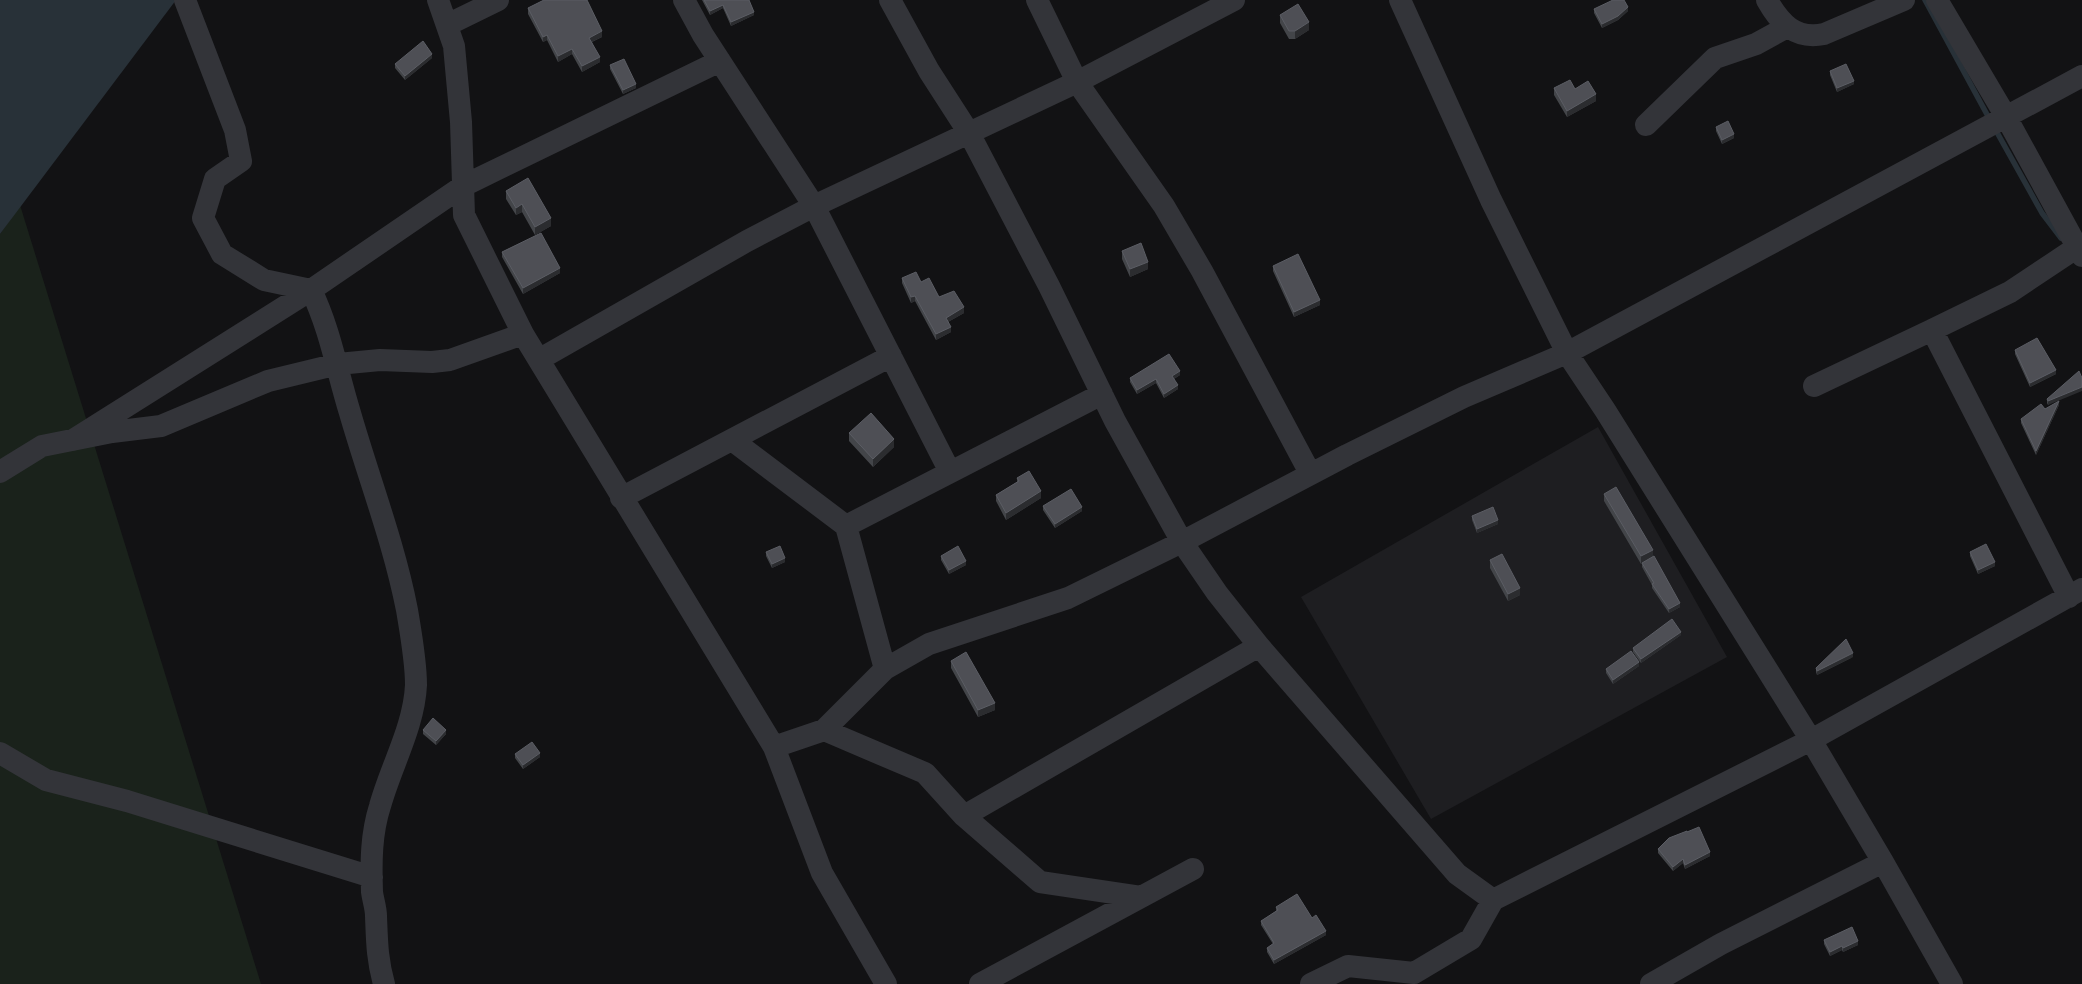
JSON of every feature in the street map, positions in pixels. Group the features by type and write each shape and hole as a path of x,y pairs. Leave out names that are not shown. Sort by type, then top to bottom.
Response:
{"street":[{"path":"185,0 234,130 241,161 215,179 203,218 222,254 264,280 311,290"},
{"path":"438,0 454,46 461,122 464,215 523,334 540,359 621,498 774,748 822,873 886,984"},
{"path":"447,25 498,0"},
{"path":"684,0 720,61 814,206 950,472"},
{"path":"890,0 930,71 969,133 1050,286 1102,394 1182,542 1217,593 1259,646 1457,874 1493,900"},
{"path":"1037,0 1078,82 1168,212 1202,271 1310,473"},
{"path":"540,359 740,245 814,206 1078,82 1234,0"},
{"path":"1400,0 1491,200 1567,353 1605,410 1810,740 1883,862 1952,984"},
{"path":"1767,0 1776,15 1787,28 1814,37 1904,0"},
{"path":"1814,386 2010,292 2080,249 1937,0"},
{"path":"1646,125 1715,58 1756,44 1787,28"},
{"path":"73,440 311,290 463,186 720,61"},
{"path":"774,748 824,730 885,669 929,644 1068,598 1182,542 1310,473 1464,397 1567,353 2005,116 2082,76"},
{"path":"311,290 333,345 349,411 392,547 403,592 411,635 416,686 410,721 379,806 372,844 372,877 376,915 378,963 384,984"},
{"path":"1312,984 1352,975 1414,973 1471,939 1493,900 1810,740 2075,593 1932,330"},
{"path":"0,472 42,446 112,432 161,426 268,381 338,364 380,360 432,362 450,360 523,334"},
{"path":"621,498 891,356"},
{"path":"846,526 1102,394"},
{"path":"732,440 846,526 885,669"},
{"path":"964,816 1259,646"},
{"path":"824,730 925,774 964,816 1040,882 1141,897"},
{"path":"0,753 46,780 127,801 372,877"},
{"path":"1651,984 1721,944 1883,862"},
{"path":"980,984 1193,869"}],"shaded area":[{"path":"0,0 176,0 0,234"},
{"path":"20,205 261,984 0,984 0,234"},
{"path":"1598,427 1727,657 1431,819 1301,597"}],"building":[{"path":"544,0 587,0 602,31 589,38 600,57 582,66 572,49 558,56 547,35 543,37 528,8"},
{"path":"704,0 749,0 754,12 731,22 723,5 710,11"},
{"path":"1613,0 1624,0 1628,7 1618,16 1602,24 1594,9"},
{"path":"1298,4 1309,22 1295,31 1289,31 1280,15"},
{"path":"423,41 432,54 405,76 395,64"},
{"path":"624,59 636,84 623,90 610,65"},
{"path":"1846,64 1854,81 1837,88 1830,71"},
{"path":"1570,80 1575,89 1588,81 1596,94 1567,111 1554,88"},
{"path":"1728,121 1734,134 1722,140 1716,127"},
{"path":"528,178 551,218 535,227 522,204 516,208 506,191"},
{"path":"541,233 560,268 523,288 502,252"},
{"path":"1141,243 1148,262 1130,269 1122,251"},
{"path":"1298,254 1320,300 1294,312 1273,266"},
{"path":"916,272 921,282 929,278 939,297 954,291 964,307 946,318 951,327 936,334 915,296 911,297 902,278"},
{"path":"2037,338 2056,370 2030,383 2015,350"},
{"path":"1169,354 1180,371 1172,376 1178,385 1164,394 1156,379 1137,390 1130,378"},
{"path":"2079,371 2082,378 2082,387 2048,401 2047,399"},
{"path":"2059,401 2036,451 2021,419 2041,404 2045,409"},
{"path":"871,413 894,439 873,459 849,433"},
{"path":"1029,471 1041,491 1006,513 996,495 1019,481 1017,478"},
{"path":"1616,487 1653,550 1641,556 1604,494"},
{"path":"1071,489 1082,507 1055,524 1043,506"},
{"path":"1493,507 1498,520 1477,529 1472,516"},
{"path":"1986,544 1995,562 1978,570 1970,552"},
{"path":"780,546 785,558 772,564 766,552"},
{"path":"958,546 966,561 949,570 941,556"},
{"path":"1502,554 1520,588 1508,594 1490,560"},
{"path":"1654,556 1680,603 1669,609 1652,584 1654,583 1642,563"},
{"path":"1672,619 1681,632 1641,659 1633,648"},
{"path":"1846,639 1853,653 1817,671 1816,668"},
{"path":"1631,651 1639,662 1613,680 1606,669"},
{"path":"966,652 995,703 978,710 951,661"},
{"path":"433,718 446,730 436,741 423,730"},
{"path":"532,742 540,753 523,765 515,754"},
{"path":"1699,827 1710,852 1685,865 1683,859 1673,867 1658,849 1669,838"},
{"path":"1297,894 1312,918 1316,915 1326,931 1274,960 1267,948 1274,943 1261,921 1278,910 1276,907"},
{"path":"1852,927 1858,941 1830,952 1824,940"}],"waterway":[{"path":"1925,0 1990,120"},
{"path":"1994,127 2042,213 2061,238"}]}
